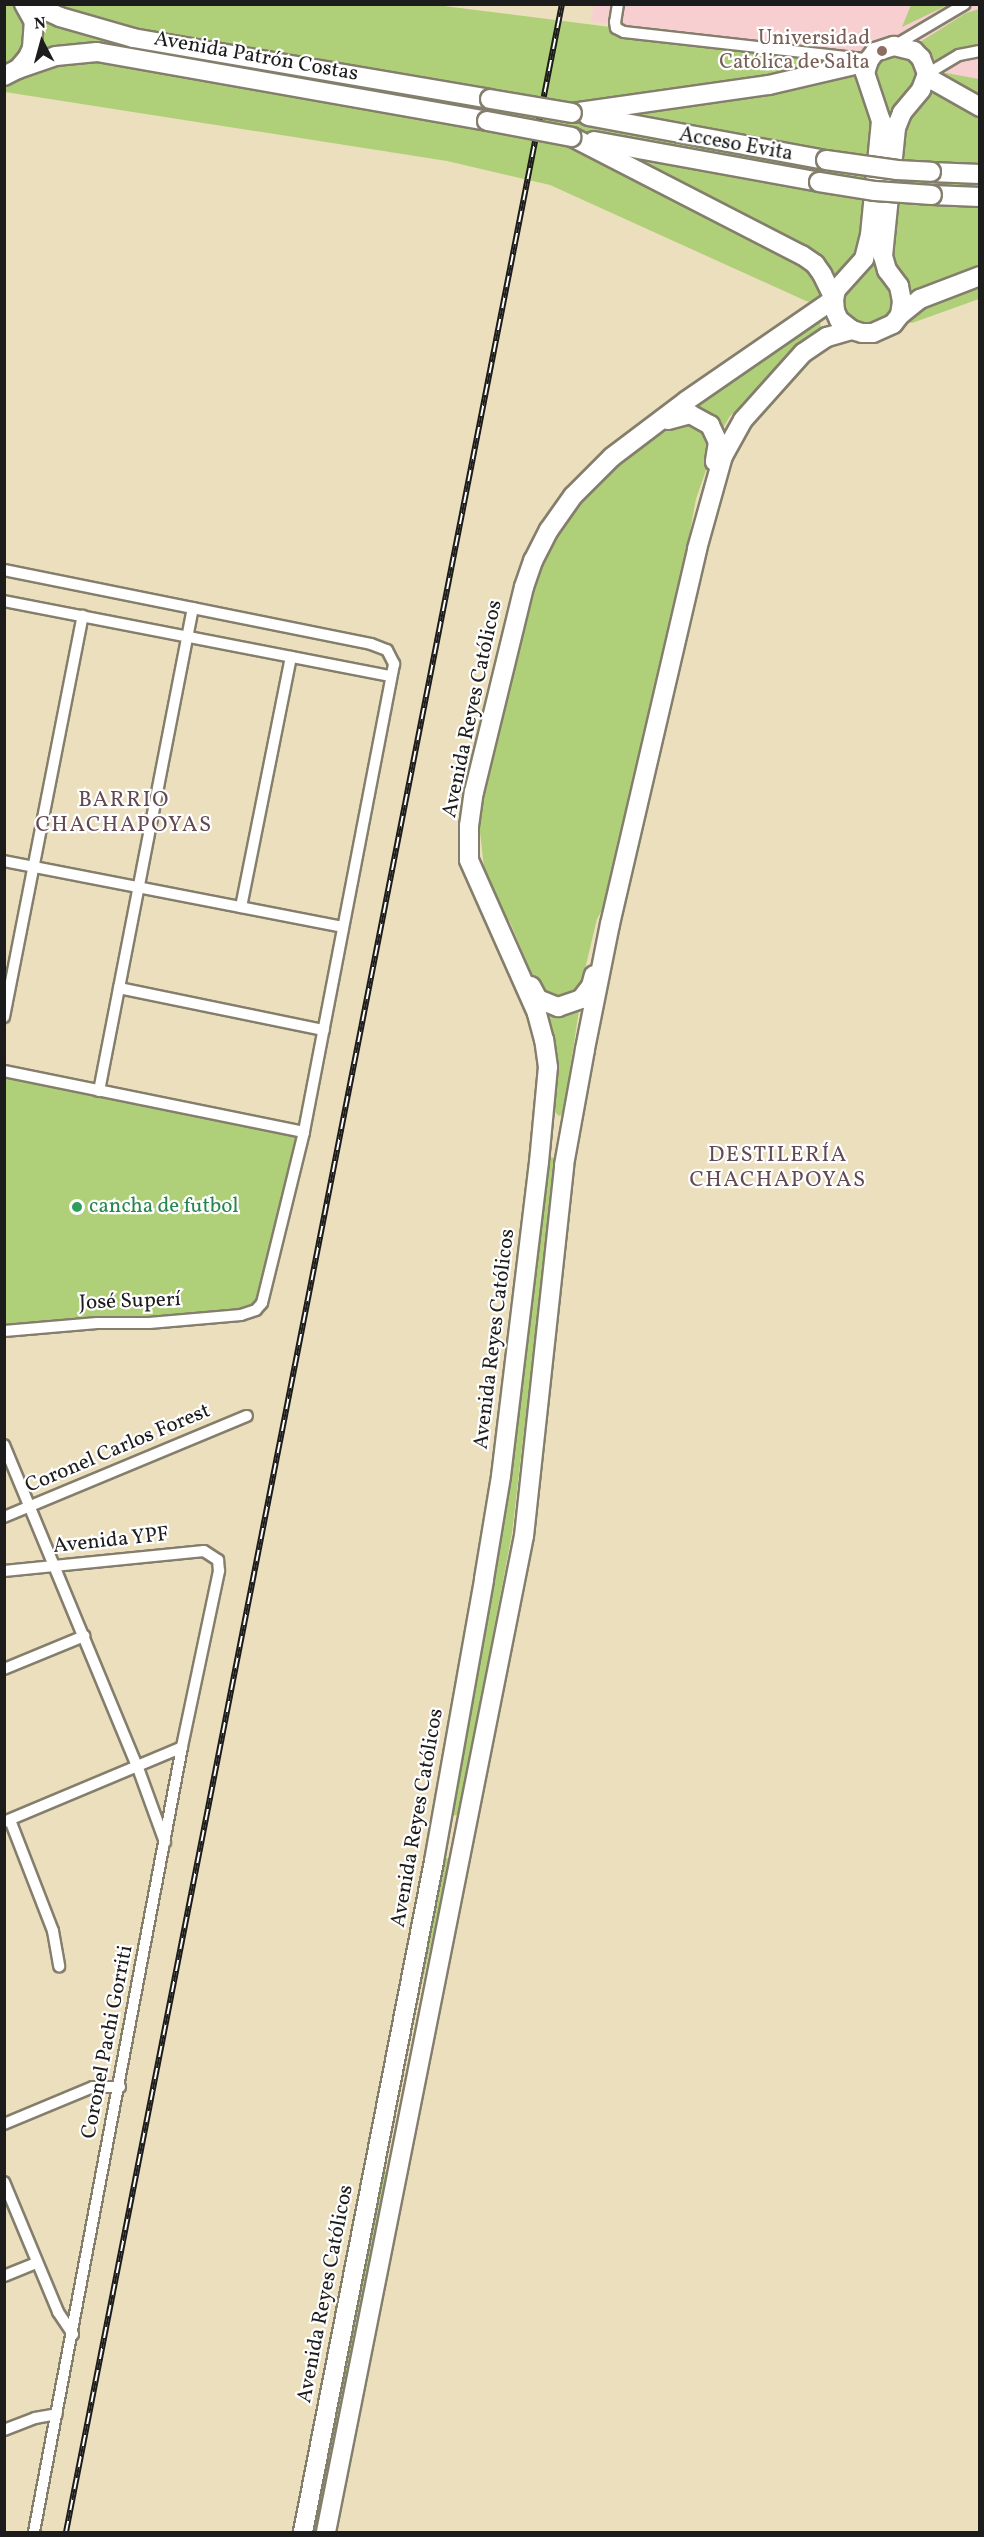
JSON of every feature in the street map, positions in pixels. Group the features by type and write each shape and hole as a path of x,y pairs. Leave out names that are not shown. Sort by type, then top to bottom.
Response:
{"main road":[{"path":"11,72 28,57 34,34 34,22 24,4"},
{"name":"Avenida Patrón Costas","path":"31,4 69,20 133,38 490,99"},
{"path":"572,113 769,85 869,61 875,52 894,46 914,51 921,58 927,76 980,107"},
{"name":"Avenida Patrón Costas","path":"11,72 56,56 97,52 487,121"},
{"name":"Avenida Reyes Católicos","path":"303,2532 434,1861 484,1579 501,1476 538,1174 548,1067 544,1040 537,1013 469,860 469,826 474,792 524,587 533,561 549,530 573,496 612,457 686,401 834,299 836,290 864,259 870,235 881,121 865,73 869,61"},
{"path":"900,315 902,293 887,270 883,256 896,128 902,113 921,90 927,76"},
{"name":"Acceso Evita","path":"490,99 826,160 897,170 980,174"},
{"name":"Acceso Evita","path":"487,121 875,191 980,197"},
{"path":"572,137 802,255 822,274 834,299 834,311 839,320 852,330"},
{"path":"697,549 723,456 742,420 803,353 826,337 852,330 873,333 883,330 893,324 900,315 920,299 980,276"},
{"path":"326,2532 518,1569 564,1165 610,924 697,549 716,457 718,442 716,432 702,419 690,414 659,423"},
{"path":"494,915 538,999 558,1007 581,999 591,986 610,924"}],"street":[{"path":"618,4 616,28 624,32 869,61"},
{"path":"894,46 965,4"},
{"path":"927,76 959,55 980,51"},
{"path":"4,570 371,644 387,650 394,664 304,1132 4,1071"},
{"path":"4,601 391,676"},
{"path":"99,1091 193,608"},
{"path":"4,1017 83,616"},
{"path":"242,907 291,657"},
{"path":"4,861 344,927"},
{"path":"119,988 324,1030"},
{"name":"José Superí","path":"4,1331 97,1323 149,1323 241,1315 256,1310 262,1303 273,1268 304,1132"},
{"name":"Coronel Carlos Forest","path":"4,1517 247,1416"},
{"path":"4,1444 138,1768 165,1842"},
{"name":"Avenida YPF","path":"4,1571 204,1551 218,1560"},
{"name":"Coronel Pachi Gorriti","path":"34,2532 120,2087 182,1747 219,1571 218,1560"},
{"path":"4,1669 84,1636"},
{"path":"59,1966 53,1931 7,1821 138,1768 182,1747"},
{"path":"4,2124 93,2087 120,2087"},
{"path":"4,2182 58,2312 73,2334"},
{"path":"4,2276 37,2262"},
{"path":"4,2430 35,2418 57,2414"}],"shaded area":[{"name":"Universidad Católica de Salta","path":"594,4 979,5 979,80 591,21"}],"green space":[{"path":"911,4 948,5 902,27"},
{"path":"4,5 436,5 879,61 893,54 909,57 919,68 979,79 979,299 912,323 885,318 871,324 863,324 856,321 846,309 806,301 550,185 447,161 5,92"},
{"path":"979,9 979,45 965,46 936,62 928,48 920,42 966,13"},
{"path":"820,321 821,328 779,363 747,401 730,416 723,428 720,429 690,408"},
{"path":"685,420 707,429 713,450 696,499 690,531 690,545 606,903 597,919 580,990 567,1001 540,993 510,922 500,909 485,876 480,809 532,593 554,539 566,518 603,472 677,421"},
{"path":"580,1004 563,1114 559,1116 553,1110 556,1082 555,1058 552,1026 547,1013"},
{"path":"4,1073 304,1132 256,1310 5,1333"},
{"path":"548,1157 556,1158 512,1533 459,1816 449,1814 498,1562 516,1440"},
{"path":"442,1857 451,1859 386,2140 377,2138"},
{"path":"382,2171 389,2172 318,2532 309,2532"}],"railway":[{"path":"66,2532 562,4"}],"place":[{"name":"Universidad Católica de Salta","path":"882,51"},
{"name":"cancha de futbol","path":"77,1207"}],"district":[{"name":"BARRIO CHACHAPOYAS","path":"124,812"},
{"name":"DESTILERÍA CHACHAPOYAS","path":"778,1168"}]}
